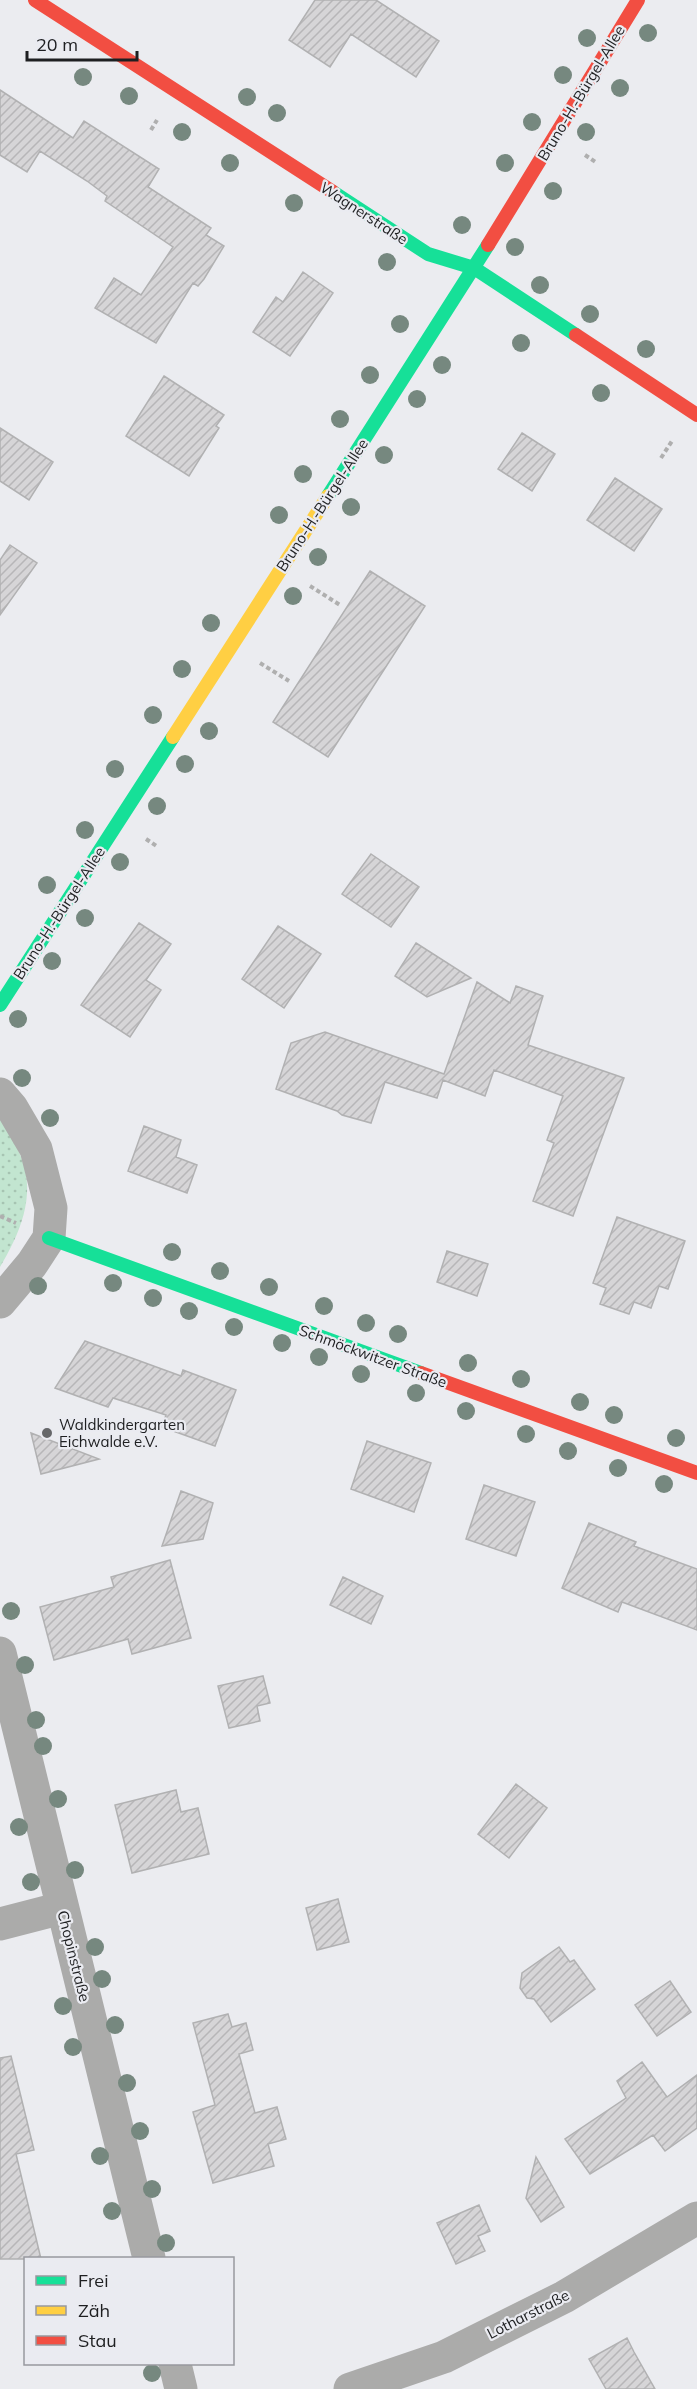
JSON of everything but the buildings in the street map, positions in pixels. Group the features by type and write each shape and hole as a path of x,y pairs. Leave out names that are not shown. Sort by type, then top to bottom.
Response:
{"street":[{"name":"Wagnerstraße","path":"35,0 428,254 474,268 697,415"},
{"name":"Bruno-H.-Bürgel-Allee","path":"0,1005 474,268 638,0"},
{"path":"0,1095 12,1108 36,1149 51,1208 49,1238 32,1264 0,1302"},
{"name":"Schmöckwitzer Straße","path":"49,1238 697,1473"},
{"name":"Chopinstraße","path":"0,1653 149,2257"},
{"path":"0,1923 62,1908"},
{"name":"Lotharstraße","path":"350,2389 453,2352 564,2296 697,2218"},
{"path":"175,2365 181,2389"}],"green space":[{"path":"0,1115 21,1157 27,1186 24,1215 14,1242 0,1267"}],"traffic: fast":[{"path":"333,192 428,254 474,268 576,335"},
{"path":"328,496 488,245"},
{"path":"0,1005 173,737"},
{"path":"49,1238 421,1373"}],"traffic: slow":[{"path":"173,737 328,496"}],"traffic: jam":[{"path":"35,0 333,192"},
{"path":"488,245 638,0"},
{"path":"576,335 697,415"},
{"path":"421,1373 697,1473"}],"place":[{"name":"Waldkindergarten Eichwalde e.V.","path":"47,1433"}]}
